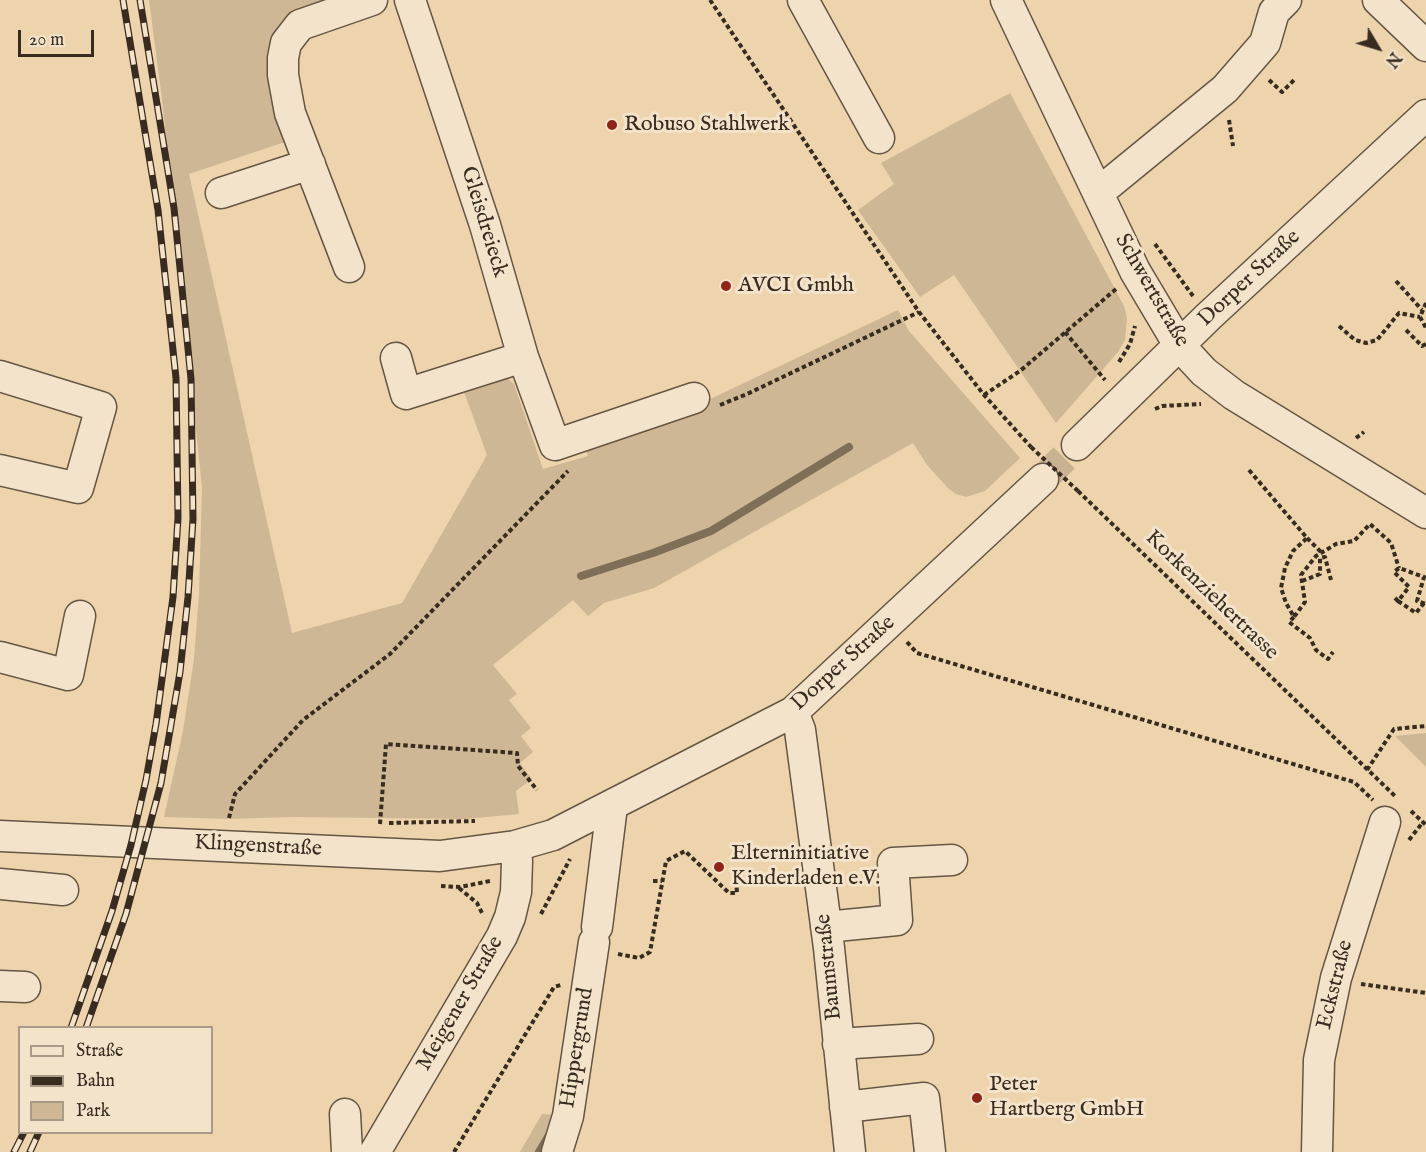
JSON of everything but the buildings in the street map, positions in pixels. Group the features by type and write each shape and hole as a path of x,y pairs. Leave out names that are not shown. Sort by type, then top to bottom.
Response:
{"street":[{"path":"349,267 286,99 283,75 286,43 300,25 372,0"},
{"name":"Gleisdreieck","path":"410,0 485,225 523,357 564,456"},
{"path":"803,0 879,138"},
{"name":"Schwertstraße","path":"1006,0 1135,271 1179,345 1204,372 1234,394 1426,513"},
{"path":"1098,193 1225,89 1265,43 1274,12 1286,0"},
{"path":"1378,0 1426,46"},
{"name":"Dorper Straße","path":"1077,445 1179,345 1426,116"},
{"path":"221,193 310,164"},
{"path":"396,358 406,394 523,357"},
{"path":"0,376 101,406 78,488 0,470"},
{"path":"564,456 704,402"},
{"name":"Dorper Straße","path":"514,846 553,834 612,806 793,712 1043,479"},
{"path":"0,657 68,675 80,616"},
{"name":"Baumstraße","path":"793,712 800,730 827,934 850,1152"},
{"name":"Hippergrund","path":"557,1152 568,1116 601,941 612,806"},
{"name":"Eckstraße","path":"1317,1152 1319,1059 1336,978 1389,819"},
{"name":"Klingenstraße","path":"0,836 440,856 514,846"},
{"name":"Meigener Straße","path":"375,1152 502,936 510,917 516,892 517,861 514,846"},
{"path":"827,934 897,920 893,863 952,860"},
{"path":"0,884 63,890"},
{"path":"827,934 897,932"},
{"path":"838,1044 918,1039"},
{"path":"845,1107 924,1098 930,1152"},
{"path":"345,1114 347,1152"}],"path":[{"name":"Korkenziehertrasse","path":"710,0 919,312 984,395 1031,447 1366,770 1394,729 1426,726"},
{"path":"1154,242 1195,298"},
{"path":"984,395 1020,371 1135,271"},
{"path":"1396,281 1422,310"},
{"path":"1426,303 1420,317 1426,328"},
{"path":"704,402 747,394 919,312"},
{"path":"1339,326 1355,340 1366,343 1377,340 1399,313 1420,317"},
{"path":"1119,363 1130,344 1135,329 1134,321"},
{"path":"1406,330 1422,346 1426,344"},
{"path":"1065,332 1107,382 1113,373"},
{"path":"229,828 235,794 274,750 303,720 390,654 564,456"},
{"path":"1249,471 1321,552"},
{"path":"1333,652 1328,659 1316,650 1310,638 1289,622 1305,602 1301,575 1321,552 1336,544 1354,541 1370,524 1391,543 1399,568"},
{"path":"1294,617 1281,588 1285,568 1293,551 1307,538"},
{"path":"1302,581 1320,574 1320,558 1325,557 1331,580"},
{"path":"1399,568 1424,577 1417,601 1425,604 1416,613 1396,599 1409,587 1394,572 1399,568"},
{"path":"901,635 917,653 1354,782 1389,819 1412,837"},
{"path":"380,824 386,744 517,753 518,766 537,790"},
{"path":"369,824 481,821"},
{"path":"1407,842 1424,822 1426,825"},
{"path":"601,941 639,958 650,952 666,861 685,851 729,893 737,893 736,879"},
{"path":"654,881 662,881"},
{"path":"1357,983 1426,993"},
{"path":"454,1152 554,987 563,985"}],"green space":[{"path":"149,0 337,0 298,14 288,141 189,174 292,633 402,603 487,455 464,392 499,379 507,378 514,384 543,469 588,456 585,446 704,402 898,310 909,331 1020,458 985,491 966,497 948,488 927,465 913,443 654,588 604,603 588,616 573,600 493,665 517,694 509,700 531,728 521,736 533,752 520,763 532,779 516,791 519,814 466,819 164,817 183,731 194,659 199,594 202,488 162,99"},
{"path":"1010,93 1124,306 1127,318 1125,340 1118,352 1056,423 954,275 920,297 858,210 894,184 881,163"},
{"path":"1426,733 1426,767 1395,736"},
{"path":"542,1114 568,1116 557,1152 520,1152"}],"waterway":[{"path":"581,576 653,553 711,531 849,447"},
{"path":"539,1152 549,1135"}],"tunnel":[{"path":"1043,479 1077,445"}],"railway":[{"path":"72,1026 112,911 131,845 146,780 173,597 178,518 176,378 158,210 123,0"},
{"path":"87,1026 126,914 161,783 180,672 193,519 191,379 174,208 140,0"},
{"path":"14,1152 23,1134"},
{"path":"30,1152 38,1134"}],"place":[{"name":"Robuso Stahlwerk","path":"612,125"},
{"name":"AVCI Gmbh","path":"726,286"},
{"name":"Elterninitiative Kinderladen e.V.","path":"719,867"},
{"name":"Peter Hartberg GmbH","path":"977,1098"}]}
